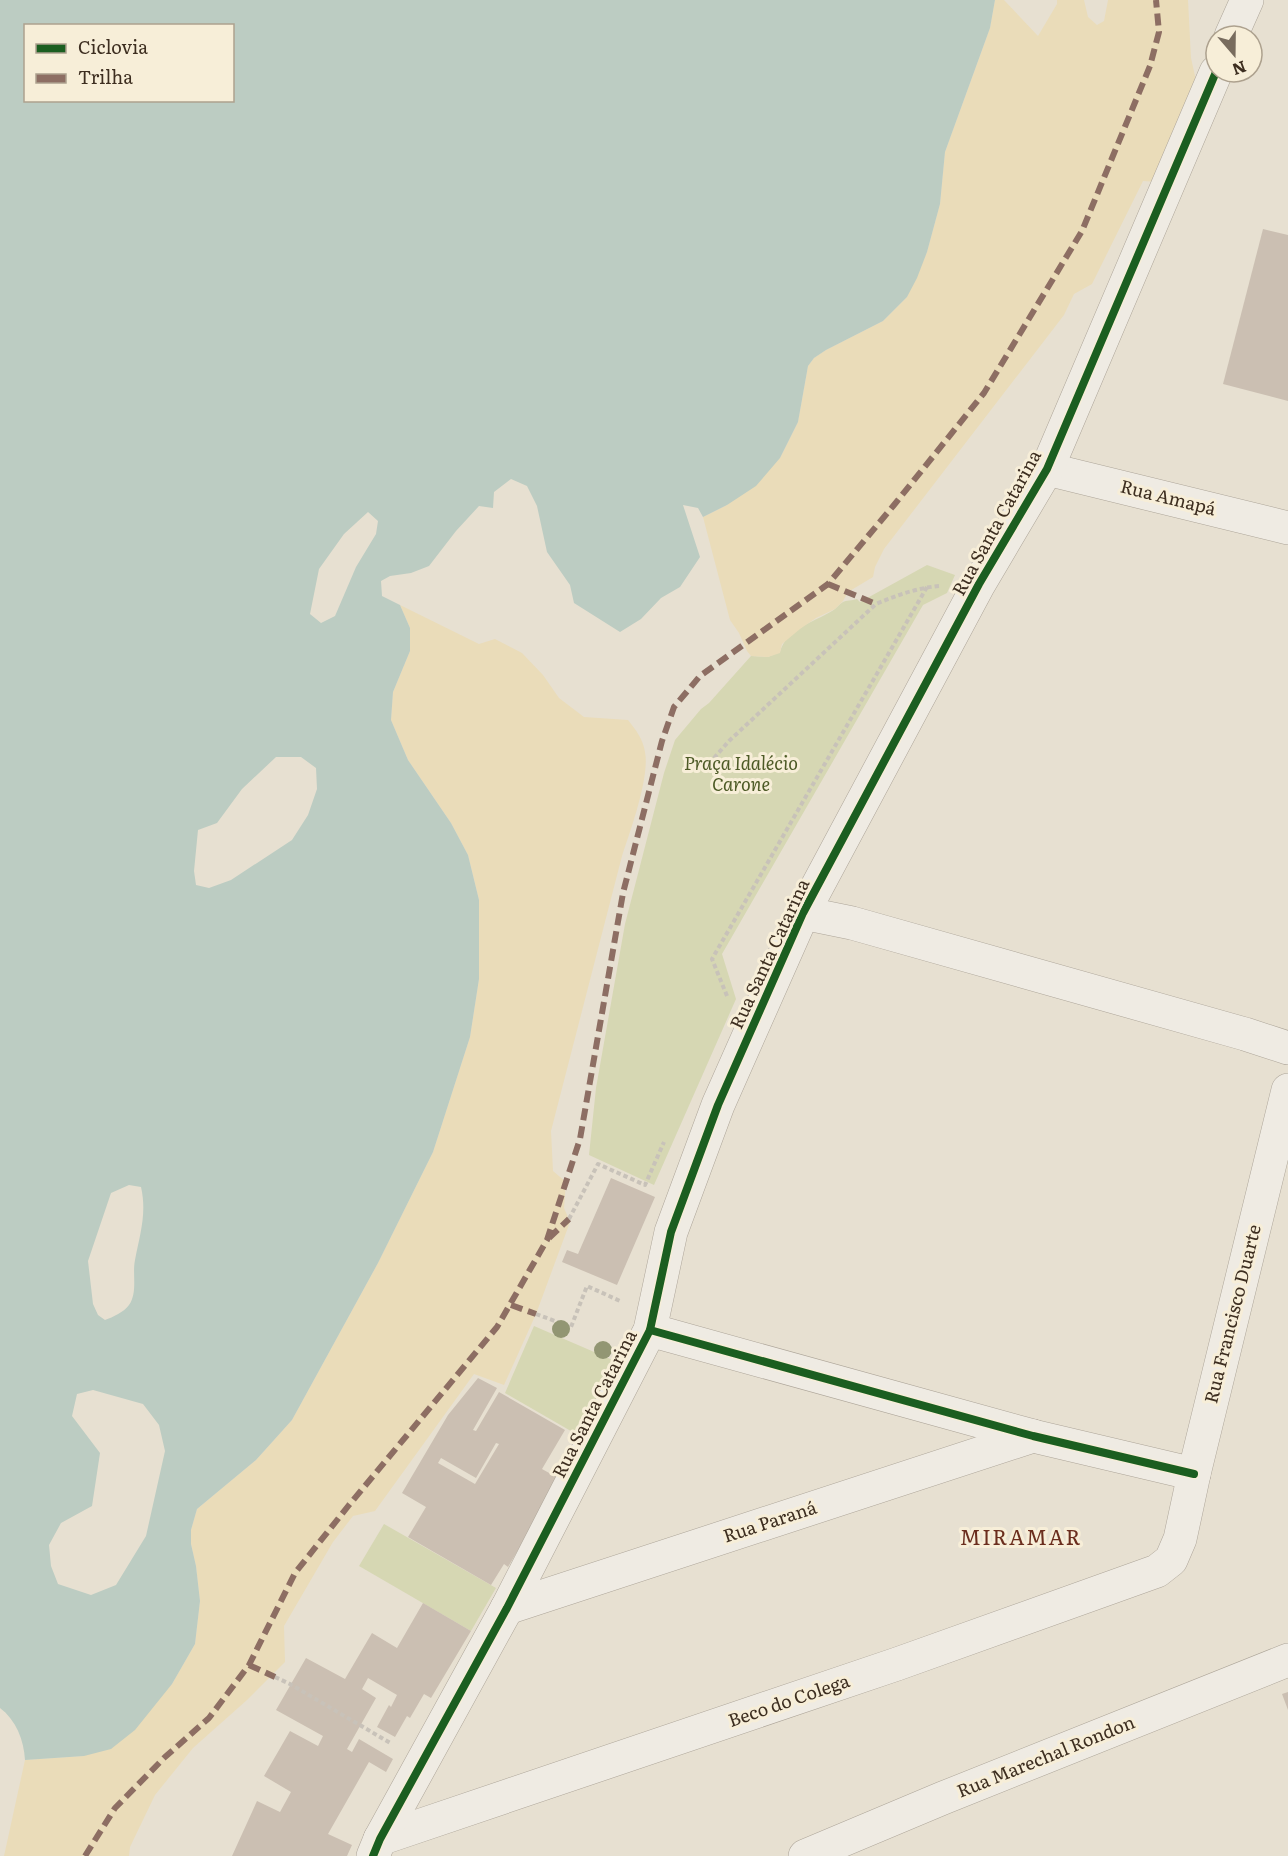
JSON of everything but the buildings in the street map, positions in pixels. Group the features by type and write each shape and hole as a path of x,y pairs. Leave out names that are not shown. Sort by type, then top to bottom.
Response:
{"street":[{"path":"1236,24 1247,0"},
{"name":"Rua Santa Catarina","path":"376,1847 507,1608 651,1322 671,1232 710,1126 803,913 979,584 1047,468 1211,84"},
{"name":"Rua Amapá","path":"1047,468 1288,528"},
{"path":"803,913 852,923 1288,1048"},
{"name":"Rua Francisco Duarte","path":"1180,1539 1288,1090"},
{"path":"651,1322 1033,1436 1194,1474"},
{"name":"Rua Paraná","path":"507,1608 1033,1436"},
{"name":"Beco do Colega","path":"376,1847 1157,1571 1171,1560 1180,1539"},
{"name":"Rua Marechal Rondon","path":"805,1856 943,1798 1288,1660"}],"path":[{"path":"714,758 729,741 876,604 897,594 927,587 979,584"},
{"path":"729,1000 712,959 927,587"},
{"path":"569,1219 598,1164 645,1185 665,1141"},
{"path":"536,1314 571,1327 587,1286 651,1322"},
{"path":"275,1677 393,1745"}],"green space":[{"name":"Praça Idalécio Carone","path":"927,565 955,575 947,593 923,605 722,954 736,999 654,1185 589,1155 596,1088 625,924 664,773 675,740 751,656 768,657 780,652 783,644 794,632 843,602 857,599 860,602"},
{"path":"534,1326 615,1361 583,1438 505,1393"},
{"path":"384,1524 496,1588 471,1631 359,1566"}],"sand":[{"path":"995,0 1004,0 1038,36 1057,4 1057,0 1084,0 1088,17 1097,25 1104,21 1108,0 1188,0 1191,58 1199,94 1158,182 1143,181 1092,284 1074,294 1064,315 884,549 873,577 848,592 835,609 800,629 782,644 780,653 768,657 751,656 730,620 703,517 727,505 780,458 798,422 808,366 814,358 883,321 907,297 927,252 940,204 945,152 990,28"},
{"path":"400,605 479,644 495,639 522,653 543,675 559,698 584,717 628,720 639,735 644,747 646,763 642,790 622,856 551,1131 553,1171 566,1182 564,1208 570,1222 536,1314 504,1385 474,1374 375,1511 353,1516 333,1542 284,1626 285,1662 247,1700 193,1748 155,1795 130,1847 129,1856 4,1856 25,1760 84,1756 172,1684 195,1644 200,1601 191,1530 197,1509 256,1460 292,1420 378,1263 433,1152 470,1037 479,979 479,900 468,855 451,823 408,760 391,720 393,692 410,651 410,628"}],"shaded area":[{"path":"0,0 995,0 990,28 945,152 940,204 927,252 907,297 883,321 814,358 808,366 798,422 780,458 756,486 703,517 698,508 683,505 700,557 680,587 661,598 641,619 620,632 574,603 570,585 547,552 537,506 527,486 511,479 494,492 493,508 479,506 429,566 411,573 390,576 381,581 382,596 400,605 410,628 410,651 393,692 391,720 408,760 451,823 468,855 479,900 479,979 470,1037 433,1152 378,1263 292,1420 256,1460 197,1509 191,1530 200,1601 195,1644 172,1684 135,1730 111,1749 84,1756 25,1760 18,1731 0,1708","holes":["368,512 378,521 376,534 356,567 335,616 321,623 310,614 319,569 344,534","276,757 301,757 316,768 317,789 308,815 292,840 231,880 209,888 196,885 194,871 198,830 217,823 242,789","129,1185 141,1187 143,1215 134,1265 132,1300 124,1310 105,1320 98,1315 93,1304 88,1261 111,1193","93,1390 143,1404 159,1425 165,1451 146,1536 116,1585 91,1595 58,1584 51,1566 49,1545 61,1523 92,1506 100,1453 72,1416 77,1394"]}],"marked path":[{"path":"85,1856 115,1808 165,1757 209,1718 249,1665 295,1573 497,1327 547,1240 580,1139 623,893 662,741 674,707 700,676 828,584 984,393 1082,231 1150,66 1159,32 1156,0"},
{"path":"828,584 876,604"},
{"path":"549,1238 569,1219"},
{"path":"511,1305 536,1314"},
{"path":"249,1665 275,1677"}],"cycle path":[{"path":"373,1856 380,1839 507,1608 650,1330 671,1232 718,1105 803,913 979,584 1047,469 1211,84"},
{"path":"650,1330 1033,1436 1194,1474"}],"district":[{"name":"MIRAMAR","path":"1021,1538"}]}
